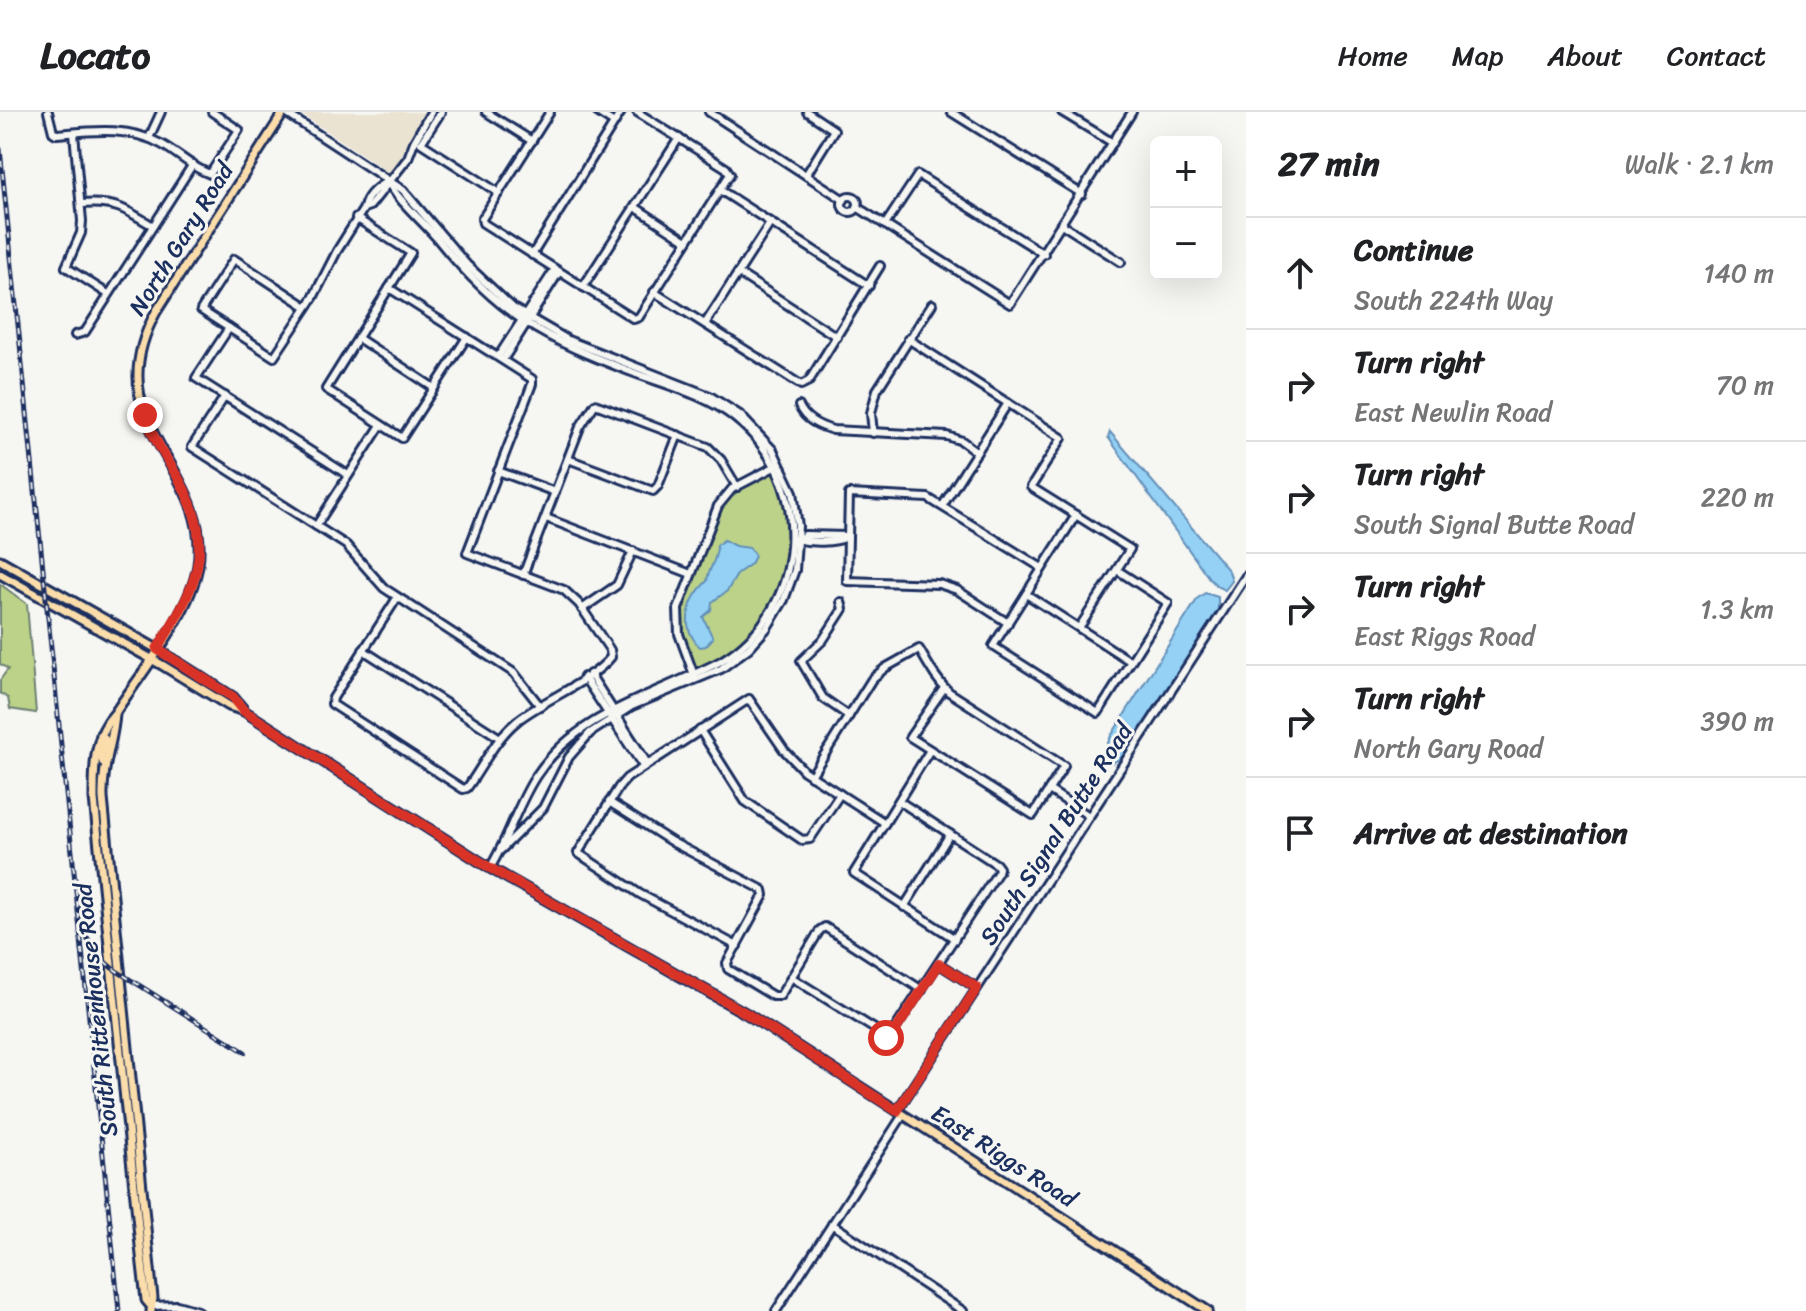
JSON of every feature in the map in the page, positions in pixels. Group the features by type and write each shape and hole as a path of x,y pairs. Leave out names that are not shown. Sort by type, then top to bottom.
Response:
{"main road":[{"name":"North Gary Road","path":"151,658 189,597 196,572 198,544 187,497 153,436 143,409 137,374 143,342 156,312 284,112"},
{"name":"East Riggs Road","path":"0,560 157,649 233,697 244,711"},
{"name":"East Riggs Road","path":"0,574 151,658 229,706 244,711 490,868 744,1012 1208,1311"},
{"name":"South Rittenhouse Road","path":"151,658 104,725 94,767 95,812 141,1255 146,1300 151,1308"},
{"name":"South Rittenhouse Road","path":"115,713 104,764 103,803 153,1298 151,1308"},
{"path":"101,734 105,740 101,755 104,764"},
{"path":"94,767 98,798 103,803"}],"street":[{"path":"48,112 56,134 111,130 149,138 210,174 239,130 224,115 212,112"},
{"path":"149,138 161,112"},
{"path":"284,112 363,161 388,181 466,274 494,301 564,346 726,411 757,439 778,465 790,505 795,539 786,577 775,605 764,622 734,653 695,677 636,697 569,739 530,786 490,868"},
{"path":"307,307 234,259 201,310 274,357 307,307 356,218 370,206 408,158 431,112"},
{"path":"441,112 421,143 499,193"},
{"path":"486,112 532,141"},
{"path":"550,112 482,219 483,223 634,319 639,317 730,174 729,170 637,112"},
{"path":"597,112 614,123"},
{"path":"532,255 621,112"},
{"path":"709,112 844,200 845,210 852,211 857,207 1010,304 1132,112"},
{"path":"806,175 834,130 807,112"},
{"path":"1062,112 1113,143"},
{"path":"955,113 1082,194"},
{"path":"74,133 81,233 66,263 69,270 108,294"},
{"path":"583,287 679,138"},
{"path":"75,335 85,332 193,164"},
{"path":"885,225 918,175 1044,254"},
{"path":"720,190 869,286"},
{"path":"81,204 115,205 153,226"},
{"path":"635,207 687,241"},
{"path":"356,218 411,253 326,389 402,438 467,337"},
{"path":"705,324 771,222"},
{"path":"1063,225 1121,262"},
{"path":"654,292 801,385 809,381 880,266"},
{"path":"500,358 557,270"},
{"path":"738,273 837,337"},
{"path":"389,288 532,379 467,549 472,556 564,590 582,609 610,650 611,657 519,720 500,738 465,789 332,704 397,598"},
{"path":"873,433 871,413 877,390 932,304"},
{"path":"229,328 196,378 348,475"},
{"path":"358,338 434,388"},
{"path":"908,339 1062,438 1031,487 1130,549 1079,628"},
{"path":"225,396 192,447 346,545 384,588 517,676 540,706"},
{"path":"943,505 1008,403"},
{"path":"523,575 580,427 595,404 708,447 715,452 737,487"},
{"path":"799,406 805,416 821,426 845,431 947,436 962,441 977,452"},
{"path":"316,526 381,425"},
{"path":"568,459 653,491 658,486 678,435"},
{"path":"695,677 679,634 677,615 691,574 718,506 737,487 778,465"},
{"path":"498,471 555,492"},
{"path":"1008,623 957,590 939,584 847,581 849,494 928,498 1042,568"},
{"path":"1076,515 993,646 1098,713 1168,603 1117,570"},
{"path":"546,518 691,574"},
{"path":"795,539 839,541 848,536"},
{"path":"582,609 617,585 633,551"},
{"name":"South Signal Butte Road","path":"779,1310 977,988 1246,576"},
{"path":"1026,594 1130,661"},
{"path":"841,602 843,609 823,640 801,661 823,698 849,716"},
{"path":"811,776 872,679 919,649 944,688 1064,766 1033,815 910,737 944,688"},
{"path":"363,650 500,738"},
{"path":"587,676 645,765"},
{"path":"737,946 640,894 578,853 627,778 749,699 784,750 811,776 885,823"},
{"path":"501,850 543,808 574,749 612,714"},
{"path":"700,730 752,808 807,841 840,794"},
{"path":"930,750 854,873 955,939"},
{"path":"1049,790 1089,816"},
{"path":"791,977 889,1038 999,868 899,801"},
{"path":"609,802 672,842 763,890 764,895 728,969 776,997 780,996 820,930 825,927 922,990"},
{"path":"904,907 950,834"},
{"path":"939,964 977,988"},
{"path":"832,1224 963,1311"},
{"path":"151,1308 177,1305 198,1311"}],"shaded area":[{"path":"298,112 435,112 395,179"}],"green space":[{"path":"775,469 786,501 789,557 782,584 767,613 750,635 728,654 695,672 680,632 680,610 720,506 737,489"},
{"path":"0,584 27,604 36,713 10,709 8,698 0,693 0,680 8,669 0,664"}],"water":[{"path":"1110,432 1229,571 1232,581 1225,590 1209,578 1108,437"},
{"path":"724,540 735,546 750,548 755,556 751,564 738,573 727,591 712,602 711,610 703,617 713,638 706,646 700,647 690,631 688,613 695,596 707,581 717,545"},
{"path":"1205,593 1218,597 1218,612 1127,755 1112,763 1106,753 1111,736 1198,598"}],"railway":[{"path":"0,149 119,1311"},
{"path":"84,932 98,956 112,968 245,1052"}],"route":[{"path":"145,415 187,497 198,533 199,555 189,597 157,649 233,697 244,711 490,868 744,1012 897,1111 977,988 939,964 892,1036 886,1038"}]}
